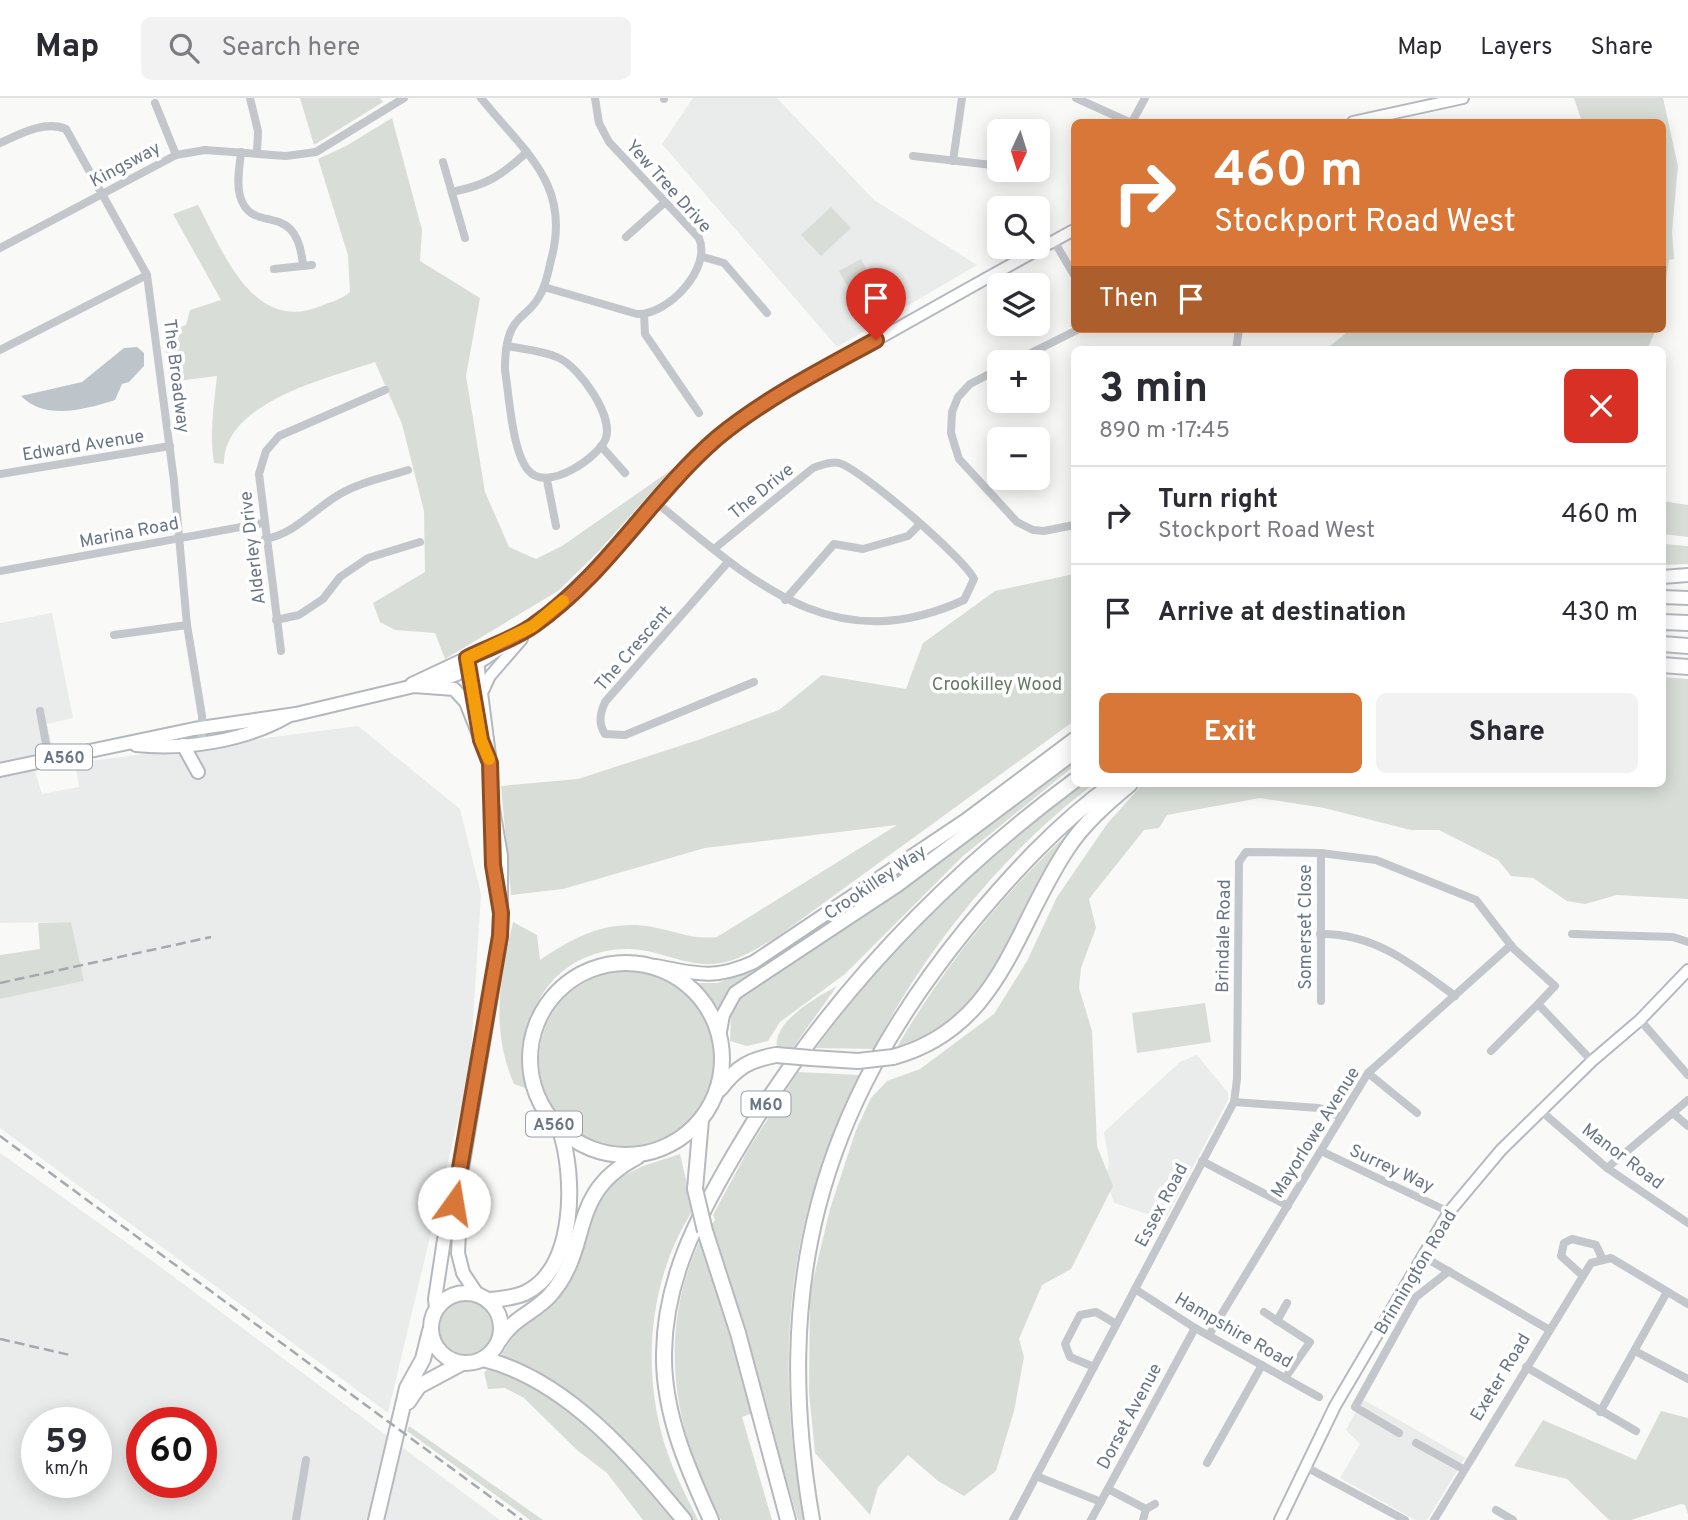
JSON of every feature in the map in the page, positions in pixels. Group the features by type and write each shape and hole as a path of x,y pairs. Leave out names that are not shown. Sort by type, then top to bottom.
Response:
{"highway":[{"path":"1666,622 1688,623"},
{"path":"1666,644 1688,646"},
{"path":"1666,665 1688,667"},
{"name":"M60","path":"710,1520 678,1443 666,1396 666,1321 673,1281 691,1235 747,1132 806,1044 851,987 890,942 983,853 1071,783"},
{"path":"812,1520 802,1463 796,1383 801,1287 813,1224 831,1161 880,1051 939,963 1002,886 1075,815 1110,787"},
{"name":"M60","path":"715,1096 733,1071 749,1060 776,1055 858,1061 894,1057 925,1046 972,1013 993,985 1067,849 1089,821 1127,787"},
{"name":"A560","path":"430,1330 436,1308 456,1294 483,1297 524,1294 538,1285 558,1256 570,1189 568,1154 560,1130 536,1097 529,1063 536,1023 546,1005 570,981 594,968 626,962 656,966 683,982 697,995 712,1016 719,1037 722,1067 715,1096 701,1120 669,1146 638,1156 618,1167 602,1181 581,1222 562,1279 547,1298 506,1328 500,1340 483,1359"},
{"path":"701,1120 695,1189 705,1231 745,1358 788,1520"},
{"name":"A560","path":"560,1130 598,1152 638,1156"},
{"name":"A560","path":"483,1297 500,1318 500,1340"},
{"path":"430,1330 432,1340 444,1356 462,1363"},
{"path":"376,1520 407,1388 423,1359 430,1330"},
{"path":"403,1409 419,1386 462,1363 483,1359 513,1367 579,1413 649,1478 684,1520"}],"main road":[{"path":"1367,119 1463,98"},
{"path":"483,691 490,676 533,626 590,576 699,455 730,429 818,372 1071,232"},
{"path":"1666,577 1688,575"},
{"path":"1666,597 1688,598"},
{"path":"473,661 533,626"},
{"name":"A560","path":"0,770 129,744 204,723 291,715 408,687 473,661"},
{"name":"A560","path":"436,1308 444,1240 460,1180 494,985 501,913 493,865 490,763 483,691 473,661"},
{"name":"A560","path":"473,661 481,740"},
{"name":"A560","path":"408,687 454,689 466,702 490,763"},
{"name":"A560","path":"129,744 183,746 207,742 262,729 291,715"},
{"name":"Crookilley Way","path":"656,966 708,976 737,970 754,962 966,820 1071,741"},
{"path":"183,746 198,772"},
{"name":"Crookilley Way","path":"719,1037 723,1015 735,993 898,885 1071,755"},
{"name":"Brinnington Road","path":"1280,1520 1335,1406 1449,1212 1501,1150 1592,1061 1640,1020 1688,970"},
{"name":"A560","path":"460,1180 458,1253 463,1273 483,1297"}],"street":[{"path":"250,98 258,131 257,153"},
{"name":"Kingsway","path":"0,248 176,155 205,150 286,156 316,152 404,98"},
{"path":"481,98 539,164 554,200 558,233 544,287 537,300 516,322 507,346 505,370 521,459 533,475 547,480 561,476 601,446 608,423 604,411 567,363 535,351 507,346"},
{"name":"Yew Tree Drive","path":"594,98 600,123 609,142 699,238 703,257 698,269 668,305 644,314"},
{"path":"953,161 961,98"},
{"path":"1076,98 1124,119"},
{"path":"1133,119 1145,98"},
{"path":"155,103 176,155"},
{"name":"The Broadway","path":"0,143 42,126 53,125 66,129 147,275 170,446 187,625 207,742"},
{"path":"241,152 238,188 243,204 255,215 290,227 302,244 307,265 274,270"},
{"path":"452,192 483,185 504,173 527,152"},
{"path":"913,156 987,164"},
{"path":"443,162 465,238"},
{"path":"626,237 664,203"},
{"path":"1054,241 1071,270"},
{"name":"Yew Tree Drive","path":"703,257 724,263 767,313"},
{"path":"0,350 147,275"},
{"path":"544,287 644,314 645,334 699,413"},
{"path":"1037,350 1071,333"},
{"path":"987,375 970,384 958,397 952,412 951,433 959,459 1017,522 1033,530 1044,531 1071,526"},
{"name":"Alderley Drive","path":"281,651 259,474 266,451 279,436 385,390"},
{"name":"Edward Avenue","path":"0,474 170,446"},
{"path":"601,446 625,473"},
{"name":"The Drive","path":"714,549 813,468 830,462 855,471 947,547 974,579 964,600 940,611 904,619 828,616 785,600"},
{"path":"265,539 285,535 312,511 343,492 408,470"},
{"path":"547,480 556,526"},
{"path":"657,503 728,562 785,600 834,544 863,549 908,536 919,524"},
{"name":"Marina Road","path":"0,571 263,523"},
{"path":"276,620 307,610 323,599 340,577 368,558 420,542"},
{"name":"The Crescent","path":"728,562 605,702 600,714 600,727 605,734 625,735 754,682"},
{"path":"114,635 187,625"},
{"path":"40,711 50,760"},
{"name":"Brindale Road","path":"1234,1102 1237,1079 1239,862 1246,852 1321,853 1376,860 1476,900 1511,945 1555,986 1538,1004"},
{"name":"Somerset Close","path":"1321,853 1321,1001"},
{"path":"1320,934 1346,934 1395,952 1455,996"},
{"path":"1572,934 1673,937 1688,943"},
{"name":"Mayorlowe Avenue","path":"1209,1335 1368,1073 1511,945"},
{"path":"1492,1051 1538,1004 1592,1061"},
{"path":"1640,1020 1688,1075"},
{"path":"1368,1073 1417,1113"},
{"path":"1607,1168 1688,1100"},
{"path":"1234,1102 1319,1108 1341,1117"},
{"name":"Essex Road","path":"1013,1520 1234,1102"},
{"name":"Manor Road","path":"1541,1111 1607,1168 1688,1223"},
{"path":"1674,1114 1688,1126"},
{"name":"Surrey Way","path":"1321,1151 1449,1212"},
{"path":"1202,1161 1288,1206"},
{"path":"1583,1275 1562,1256 1564,1243 1572,1239 1596,1245 1603,1260 1611,1258 1688,1304"},
{"path":"1424,1256 1548,1329"},
{"name":"Exeter Road","path":"1434,1520 1583,1275 1591,1263 1603,1260"},
{"path":"1399,1433 1355,1407 1416,1297 1449,1271"},
{"name":"Hampshire Road","path":"1135,1289 1195,1328 1320,1397"},
{"path":"1600,1412 1667,1292"},
{"path":"1277,1321 1287,1303"},
{"path":"1094,1367 1070,1357 1065,1344 1080,1315 1096,1312 1116,1324"},
{"path":"1264,1312 1310,1342 1286,1378"},
{"name":"Dorset Avenue","path":"1091,1520 1195,1328"},
{"path":"1635,1351 1688,1379"},
{"path":"1207,1463 1262,1365"},
{"path":"1526,1367 1636,1431"},
{"path":"1416,1443 1463,1469"},
{"path":"296,1520 306,1460"},
{"path":"1306,1467 1405,1520"},
{"path":"1036,1476 1101,1502"},
{"path":"1108,1489 1146,1509"},
{"path":"1143,1520 1146,1509 1155,1504"},
{"path":"1496,1510 1513,1520"}],"shaded area":[{"path":"693,98 777,98 874,200 977,265 837,347 662,144"},
{"path":"137,347 144,353 144,366 129,382 122,384 115,400 92,407 54,411 31,404 21,396 82,382 124,348"},
{"path":"52,613 73,718 47,724 53,751 30,756 42,794 79,787 75,763 358,726 460,809 481,894 470,1069 388,1413 0,1128 0,999 84,981 71,922 0,923 0,623"},
{"path":"1197,1055 1228,1093 1228,1100 1165,1220 1114,1203 1106,1178 1109,1162 1104,1132 1180,1062"},
{"path":"0,1153 147,1257 500,1520 0,1520"},
{"path":"1362,1399 1465,1458 1427,1520 1415,1520 1340,1478 1360,1444 1346,1430"}],"green space":[{"path":"300,98 380,98 383,102 314,145"},
{"path":"1574,98 1663,98 1678,166 1672,232 1674,259 1669,260 1666,280 1666,119 1581,119"},
{"path":"392,118 422,230 420,261 480,298 466,376 485,492 509,547 536,559 562,546 671,470 598,552 558,591 445,659 435,633 395,630 380,622 373,603 425,572 424,511 402,424 375,362 307,385 259,409 241,424 228,442 224,464 214,463 212,430 217,376 169,382 164,333 186,325 190,310 221,300 173,214 198,205 230,265 259,299 277,309 297,312 321,306 350,292 348,255 318,159 346,146"},
{"path":"831,207 851,228 821,256 801,235"},
{"path":"861,259 878,292 857,303 839,271"},
{"path":"1346,333 1654,333 1649,346 1330,346"},
{"path":"1666,502 1688,505 1688,537 1666,534"},
{"path":"1666,544 1688,546 1688,564 1666,565"},
{"name":"Crookilley Wood","path":"1071,575 1071,723 777,937 746,954 722,963 702,964 628,949 601,952 578,961 558,975 543,993 532,1014 526,1038 528,1089 514,1084 502,1043 500,1023 501,984 513,922 537,935 540,960 579,937 621,925 652,927 700,937 717,937 897,825 705,848 563,889 511,895 501,786 578,779 698,740 779,710 822,675 906,689 923,643 995,591"},
{"path":"1666,677 1688,679 1688,899 1617,895 1585,904 1567,901 1533,878 1511,876 1498,860 1439,830 1411,830 1324,808 1260,798 1167,815 1159,828 1144,830 1089,899 1096,928 1081,968 1079,988 1092,1031 1097,1146 1113,1186 1071,1269 1042,1285 1019,1339 1024,1357 1014,1411 996,1471 964,1496 938,1481 908,1455 878,1487 870,1515 815,1453 809,1393 810,1293 830,1209 856,1130 871,1098 887,1081 920,1069 994,1014 1027,961 1057,897 1107,824 1140,787 1666,787"},
{"path":"1071,762 1071,768 963,856 845,974 780,1022 768,1041 747,1046 730,1041 731,1011 741,994"},
{"path":"1081,787 1090,787 1030,839 969,904 916,976 874,1049 816,1048 874,975 937,905 995,852"},
{"path":"983,815 821,929 750,974 732,988 720,1010 698,983 717,983 748,972"},
{"path":"1078,824 1012,946 981,990 950,1020 897,1047 936,986 979,929 1002,901"},
{"path":"71,922 84,981 0,999 0,955 40,949 38,923"},
{"path":"628,971 662,978 691,997 710,1026 717,1060 710,1094 691,1123 662,1142 628,1149 594,1142 565,1123 546,1094 539,1060 546,1026 565,997 594,978"},
{"path":"837,986 792,1049 777,1048 777,1038 789,1019 808,1003"},
{"path":"1205,1003 1211,1042 1137,1053 1132,1013"},
{"path":"798,1072 860,1075 814,1189 796,1270 791,1312 789,1395 804,1520 798,1520 711,1225 715,1220 713,1215 749,1148"},
{"path":"680,1154 693,1210 666,1267 653,1330 652,1362 654,1395 660,1426 672,1465 698,1520 692,1520 647,1467 515,1362 500,1357 521,1325 559,1296 571,1276 599,1200 617,1176 619,1178 643,1166"},
{"path":"702,1236 758,1411 742,1417 772,1520 721,1520 704,1486 681,1416 675,1344 679,1308 688,1272"},
{"path":"467,1298 488,1306 496,1327 488,1348 467,1356 446,1348 438,1327 446,1306"},
{"path":"489,1369 511,1373 537,1386 564,1405 618,1454 679,1520 643,1520 607,1473 577,1450 524,1398 505,1388 488,1389 484,1372"},
{"path":"1661,1411 1688,1418 1688,1514 1685,1505 1681,1504 1631,1520 1609,1520 1567,1479 1514,1466 1543,1420 1636,1460"},
{"path":"409,1426 543,1520 530,1520 407,1431"}],"railway":[{"path":"0,983 211,937"},
{"path":"0,1136 522,1520"},
{"path":"0,1339 70,1355"}],"slow traffic":[{"path":"489,759 481,740 467,658 533,626 563,601"}],"route":[{"path":"454,1203 489,1014 501,913 493,865 490,763 481,740 467,658 533,626 566,599 626,539 718,437 818,372 876,340"}]}
